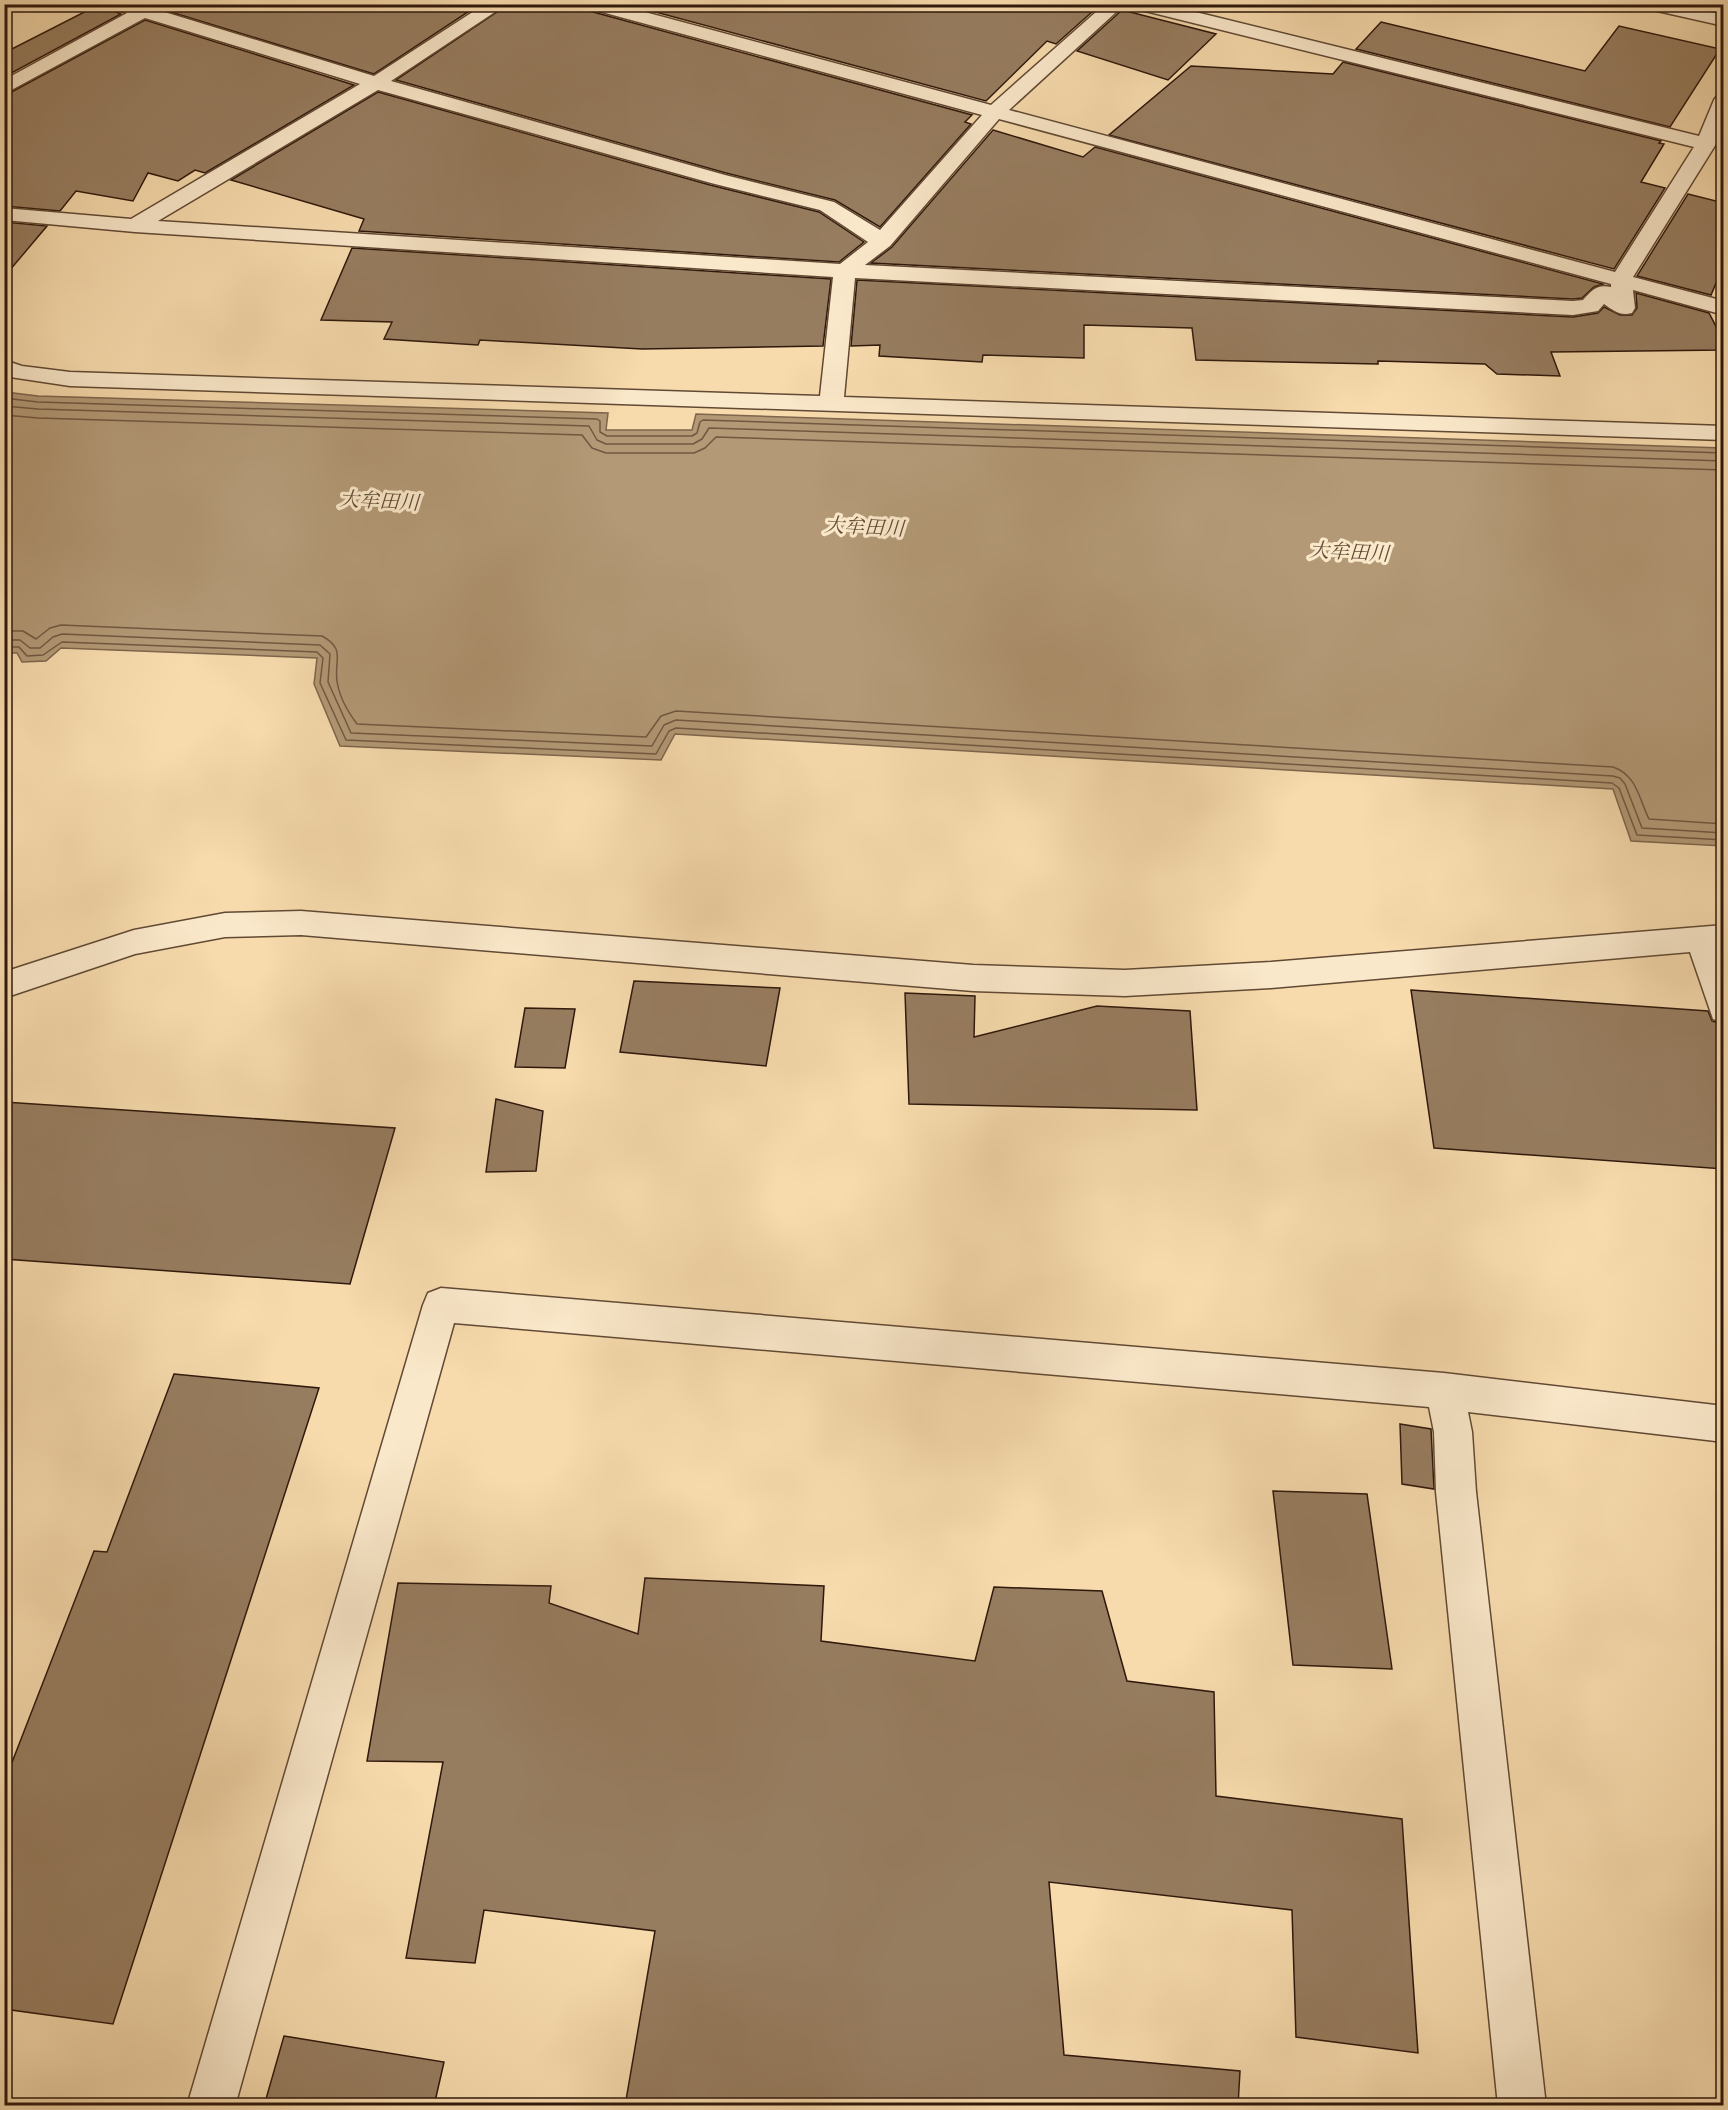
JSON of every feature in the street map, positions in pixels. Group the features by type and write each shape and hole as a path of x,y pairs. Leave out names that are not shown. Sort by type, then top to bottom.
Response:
{"street":[{"path":"118,4 149,8 376,83 718,179 827,206 882,241"},
{"path":"135,226 376,83 498,4"},
{"path":"594,4 1724,308"},
{"path":"831,405 844,271 882,241 996,112 1116,4"},
{"path":"1139,4 1706,144"},
{"path":"1650,4 1724,21"},
{"path":"4,88 149,8"},
{"path":"4,214 135,226 844,271 1573,308 1590,306 1603,292 1624,308 1621,279 1706,144 1724,100"},
{"path":"4,367 18,372 70,378 1724,433"},
{"path":"4,985 134,942 225,925 257,924 301,923 973,978 1125,983 1271,975 1712,937 1724,1010"},
{"path":"211,2106 441,1305 1444,1391 1724,1425"},
{"path":"1444,1391 1453,1432 1456,1492 1522,2106"}],"water":[{"name":"大牟田川","path":"5,392 38,396 608,413 606,430 692,430 696,414 1723,448 1723,846 1631,841 1613,789 675,734 661,760 340,746 314,684 317,658 61,648 46,661 22,662 17,653 5,653"}],"building":[{"path":"100,4 107,4 111,10 121,14 4,77 4,53"},
{"path":"163,4 480,4 374,74 161,9"},
{"path":"509,4 582,4 586,10 972,115 965,122 971,124 880,227 835,200 726,173 396,80"},
{"path":"626,4 1101,4 1056,44 1047,41 986,101"},
{"path":"1122,10 1216,34 1168,80 1077,51"},
{"path":"145,20 354,85 205,173 195,170 178,181 148,173 133,201 76,191 60,211 4,206 4,96"},
{"path":"1381,22 1585,71 1619,26 1720,49 1670,127 1356,49"},
{"path":"1343,62 1661,141 1659,143 1664,144 1641,182 1665,188 1614,269 1109,135 1191,66 1333,74"},
{"path":"378,92 710,185 819,212 864,242 839,262 359,231 364,219 231,180"},
{"path":"993,130 1083,157 1095,147 1603,284 1594,287 1582,298 1573,299 871,263 892,247"},
{"path":"1688,194 1724,203 1724,264 1711,295 1637,276"},
{"path":"4,222 47,226 4,277"},
{"path":"352,248 831,279 823,346 642,349 480,340 478,345 384,339 392,322 321,320"},
{"path":"857,280 1573,317 1598,313 1604,307 1620,315 1632,315 1637,308 1636,293 1709,313 1724,342 1724,350 1551,352 1560,376 1497,374 1485,364 1196,360 1192,328 1084,325 1084,358 983,355 982,362 879,356 880,345 851,346"},
{"path":"634,981 780,988 766,1066 620,1052"},
{"path":"1411,990 1708,1011 1712,1021 1724,1025 1724,1169 1434,1148"},
{"path":"905,993 975,996 974,1037 1097,1006 1190,1011 1197,1110 909,1104"},
{"path":"525,1008 575,1009 565,1068 515,1067"},
{"path":"496,1099 543,1111 536,1171 486,1172"},
{"path":"4,1102 395,1128 350,1284 4,1259"},
{"path":"174,1374 319,1388 113,2024 4,2009 4,1783 94,1551 107,1552"},
{"path":"1400,1424 1431,1429 1434,1489 1402,1484"},
{"path":"1273,1491 1367,1494 1392,1669 1293,1665"},
{"path":"645,1578 824,1586 821,1641 975,1661 994,1587 1102,1591 1127,1681 1214,1692 1216,1796 1402,1819 1418,2053 1296,2037 1292,1910 1049,1882 1064,2055 1240,2071 1238,2106 625,2106 655,1931 484,1910 475,1963 406,1958 443,1762 367,1761 398,1583 551,1586 549,1603 638,1634"},
{"path":"284,2036 444,2062 434,2106 264,2106"}]}
